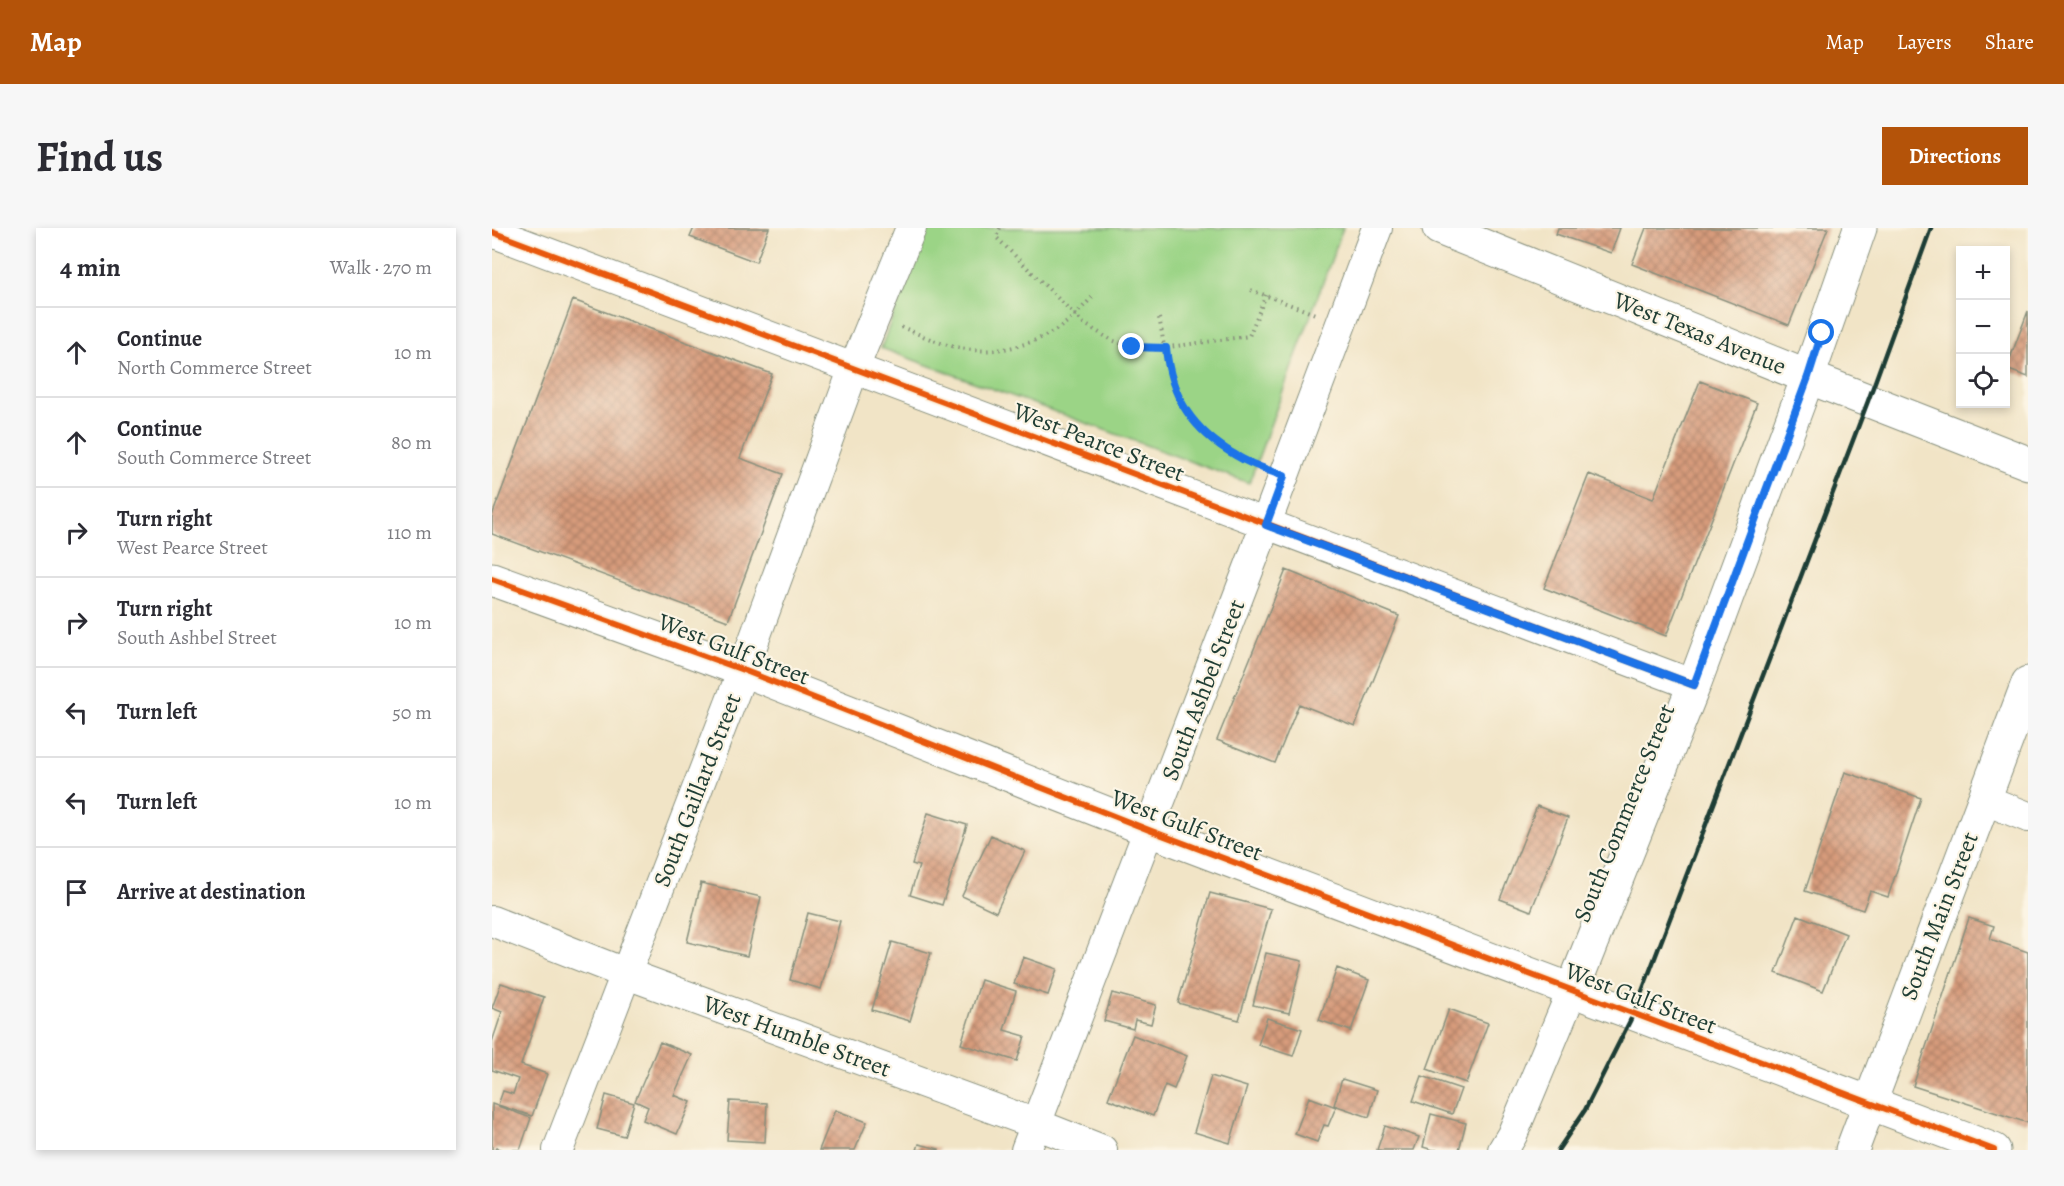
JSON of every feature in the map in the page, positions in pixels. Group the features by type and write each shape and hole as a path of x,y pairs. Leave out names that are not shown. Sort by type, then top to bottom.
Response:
{"street":[{"name":"South Gaillard Street","path":"558,1150 743,670 854,368 911,228"},
{"name":"South Ashbel Street","path":"1031,1137 1266,525 1377,228"},
{"name":"West Texas Avenue","path":"1439,228 2028,463"},
{"name":"South Commerce Street","path":"1503,1150 1512,1135 1572,991 1694,685 1808,377 1860,228"},
{"name":"West Pearce Street","path":"492,232 1694,685"},
{"name":"West Gulf Street","path":"492,579 743,670 1149,830 1994,1150"},
{"name":"South Main Street","path":"1852,1150 2028,683"},
{"path":"1983,799 2028,817"},
{"name":"West Humble Street","path":"492,921 1031,1137 1102,1150"}],"path":[{"path":"1000,228 996,237 1075,315 1091,329 1122,344 1143,348 1166,348 1249,336 1266,295"},
{"path":"1251,290 1340,324"},
{"path":"875,316 942,344 989,351 1024,344 1055,331 1075,315 1095,294"},
{"path":"1159,318 1168,369 1180,400 1192,420 1209,438 1238,457 1284,476"}],"green space":[{"path":"925,228 1343,228 1249,483 881,348"}],"building":[{"path":"694,228 769,228 756,262 690,237"},
{"path":"1558,228 1620,228 1611,253 1556,234"},
{"path":"1646,228 1828,228 1789,325 1632,264"},
{"path":"573,300 772,374 740,458 783,474 728,621 492,534 492,516"},
{"path":"2028,311 2028,377 2010,370 2010,358"},
{"path":"1700,381 1757,403 1666,636 1544,588 1589,474 1653,499"},
{"path":"1286,570 1399,616 1355,726 1299,704 1275,763 1217,740"},
{"path":"1845,772 1921,798 1888,897 1870,891 1863,910 1805,891"},
{"path":"1537,806 1568,818 1531,911 1500,899"},
{"path":"928,813 967,825 942,905 910,895 919,866 912,864"},
{"path":"991,835 1025,851 996,912 962,896"},
{"path":"701,883 761,897 747,956 687,942"},
{"path":"1210,893 1271,909 1239,1020 1178,1003"},
{"path":"808,913 840,921 821,989 790,980"},
{"path":"1798,915 1846,934 1823,991 1776,973"},
{"path":"1969,918 1994,926 1990,939 2028,952 2028,1123 1913,1086"},
{"path":"892,942 931,953 910,1021 872,1010"},
{"path":"1266,953 1302,961 1289,1013 1253,1005"},
{"path":"1023,957 1057,969 1048,995 1014,984"},
{"path":"1337,968 1369,980 1351,1031 1319,1020"},
{"path":"981,980 1016,991 1004,1030 1025,1036 1017,1061 961,1044"},
{"path":"501,983 544,997 521,1065 547,1074 532,1116 498,1105 503,1091 513,1094 518,1079 492,1070 492,1042 502,1012 492,1008"},
{"path":"1112,993 1156,1005 1151,1024 1135,1020 1133,1029 1104,1021"},
{"path":"1449,1009 1488,1023 1466,1083 1427,1069"},
{"path":"1267,1018 1302,1029 1293,1056 1258,1045"},
{"path":"1133,1035 1187,1056 1174,1089 1165,1085 1153,1116 1108,1099"},
{"path":"660,1042 692,1055 674,1095 691,1102 677,1134 643,1120 648,1107 635,1101"},
{"path":"1211,1076 1247,1087 1230,1143 1194,1132"},
{"path":"1422,1076 1461,1089 1452,1114 1413,1101"},
{"path":"1342,1079 1377,1090 1369,1117 1334,1105"},
{"path":"606,1095 634,1103 624,1136 597,1129"},
{"path":"1309,1097 1336,1107 1328,1126 1324,1125 1317,1142 1295,1134"},
{"path":"730,1101 767,1103 765,1142 727,1140"},
{"path":"492,1104 531,1118 520,1150 496,1148 492,1150"},
{"path":"835,1110 867,1122 855,1150 819,1150"},
{"path":"1431,1114 1466,1123 1459,1150 1433,1150 1423,1147"},
{"path":"1385,1126 1419,1137 1414,1150 1377,1150"},
{"path":"919,1144 939,1149 939,1150 917,1150"}],"railway":[{"path":"1558,1150 1585,1110 1633,1015 1868,401 1931,228"}],"cycle path":[{"path":"492,232 1694,685"},
{"path":"492,579 743,670 1149,830 1994,1150"}],"route":[{"path":"1132,347 1166,348 1168,369 1180,400 1192,420 1209,438 1238,457 1284,476 1266,525 1694,685 1808,377 1822,333"}]}
